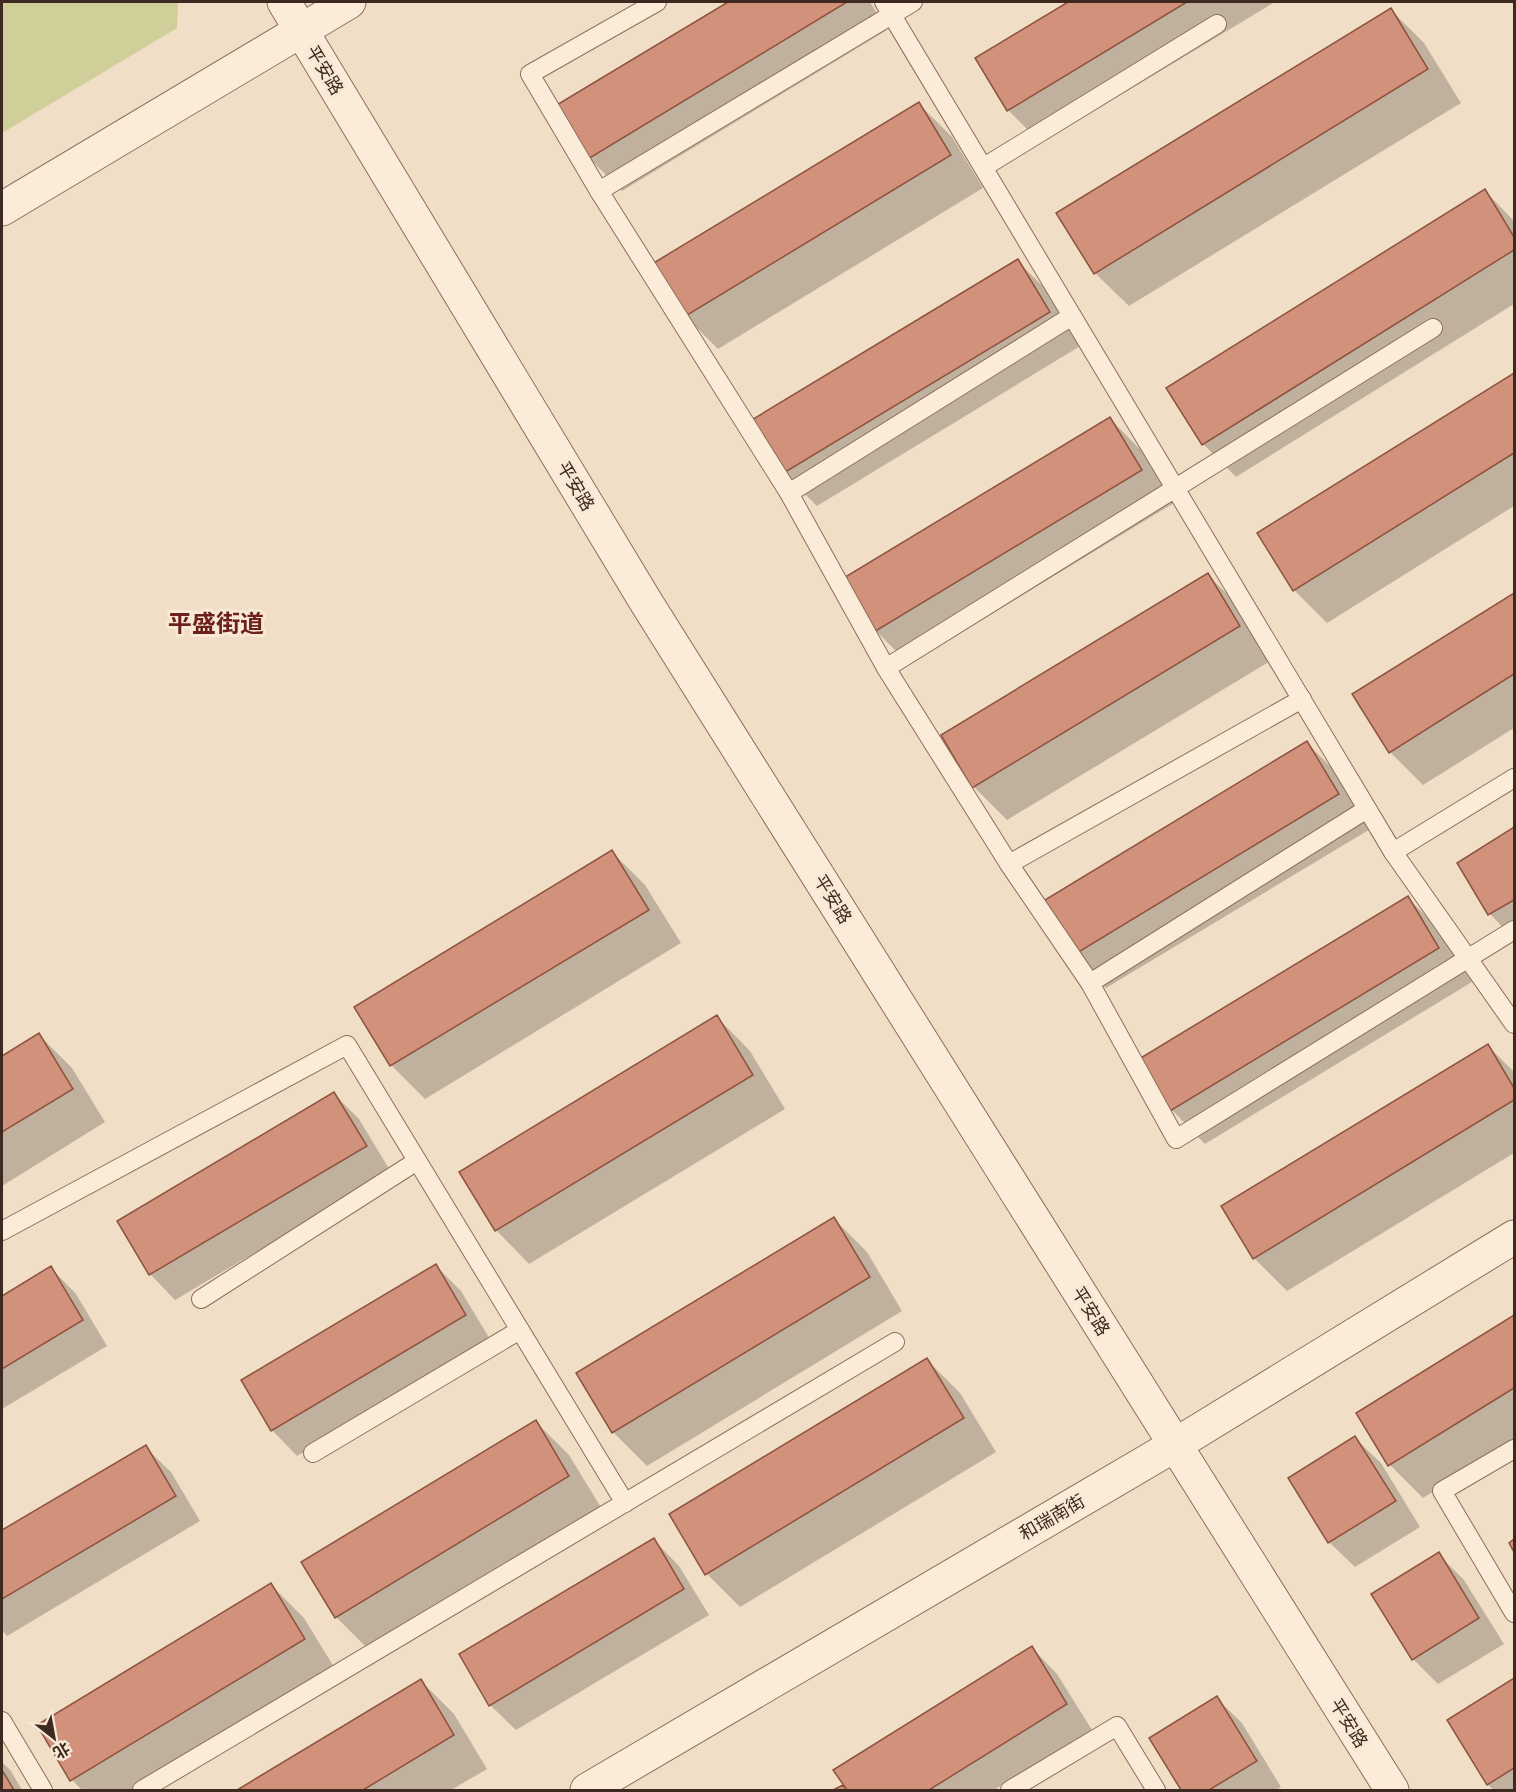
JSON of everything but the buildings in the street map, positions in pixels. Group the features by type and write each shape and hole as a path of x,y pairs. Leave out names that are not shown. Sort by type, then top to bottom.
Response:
{"street":[{"name":"平安路","path":"284,2 652,612 1392,1791"},
{"path":"2,209 349,2"},
{"name":"和瑞南街","path":"587,1791 1175,1445 1515,1237"}],"lane":[{"path":"657,2 530,74 599,191 789,493 886,668 1009,864 1090,983 1176,1139 1515,930"},
{"path":"599,191 888,8 914,2"},
{"path":"888,8 1393,852 1515,1024"},
{"path":"984,167 1217,24"},
{"path":"789,493 1072,316"},
{"path":"886,668 1433,328"},
{"path":"1009,864 1302,699"},
{"path":"1393,852 1515,778"},
{"path":"1090,983 1367,809"},
{"path":"2,1232 347,1045 625,1503"},
{"path":"201,1299 417,1161"},
{"path":"313,1453 520,1330"},
{"path":"142,1791 895,1342"},
{"path":"1515,1449 1442,1491 1515,1613"},
{"path":"2,1721 43,1791"},
{"path":"1010,1791 1117,1726 1156,1791"}],"shaded area":[{"path":"2,2 178,2 177,28 2,133"}],"district":[{"name":"平盛街道","path":"216,623"}]}
